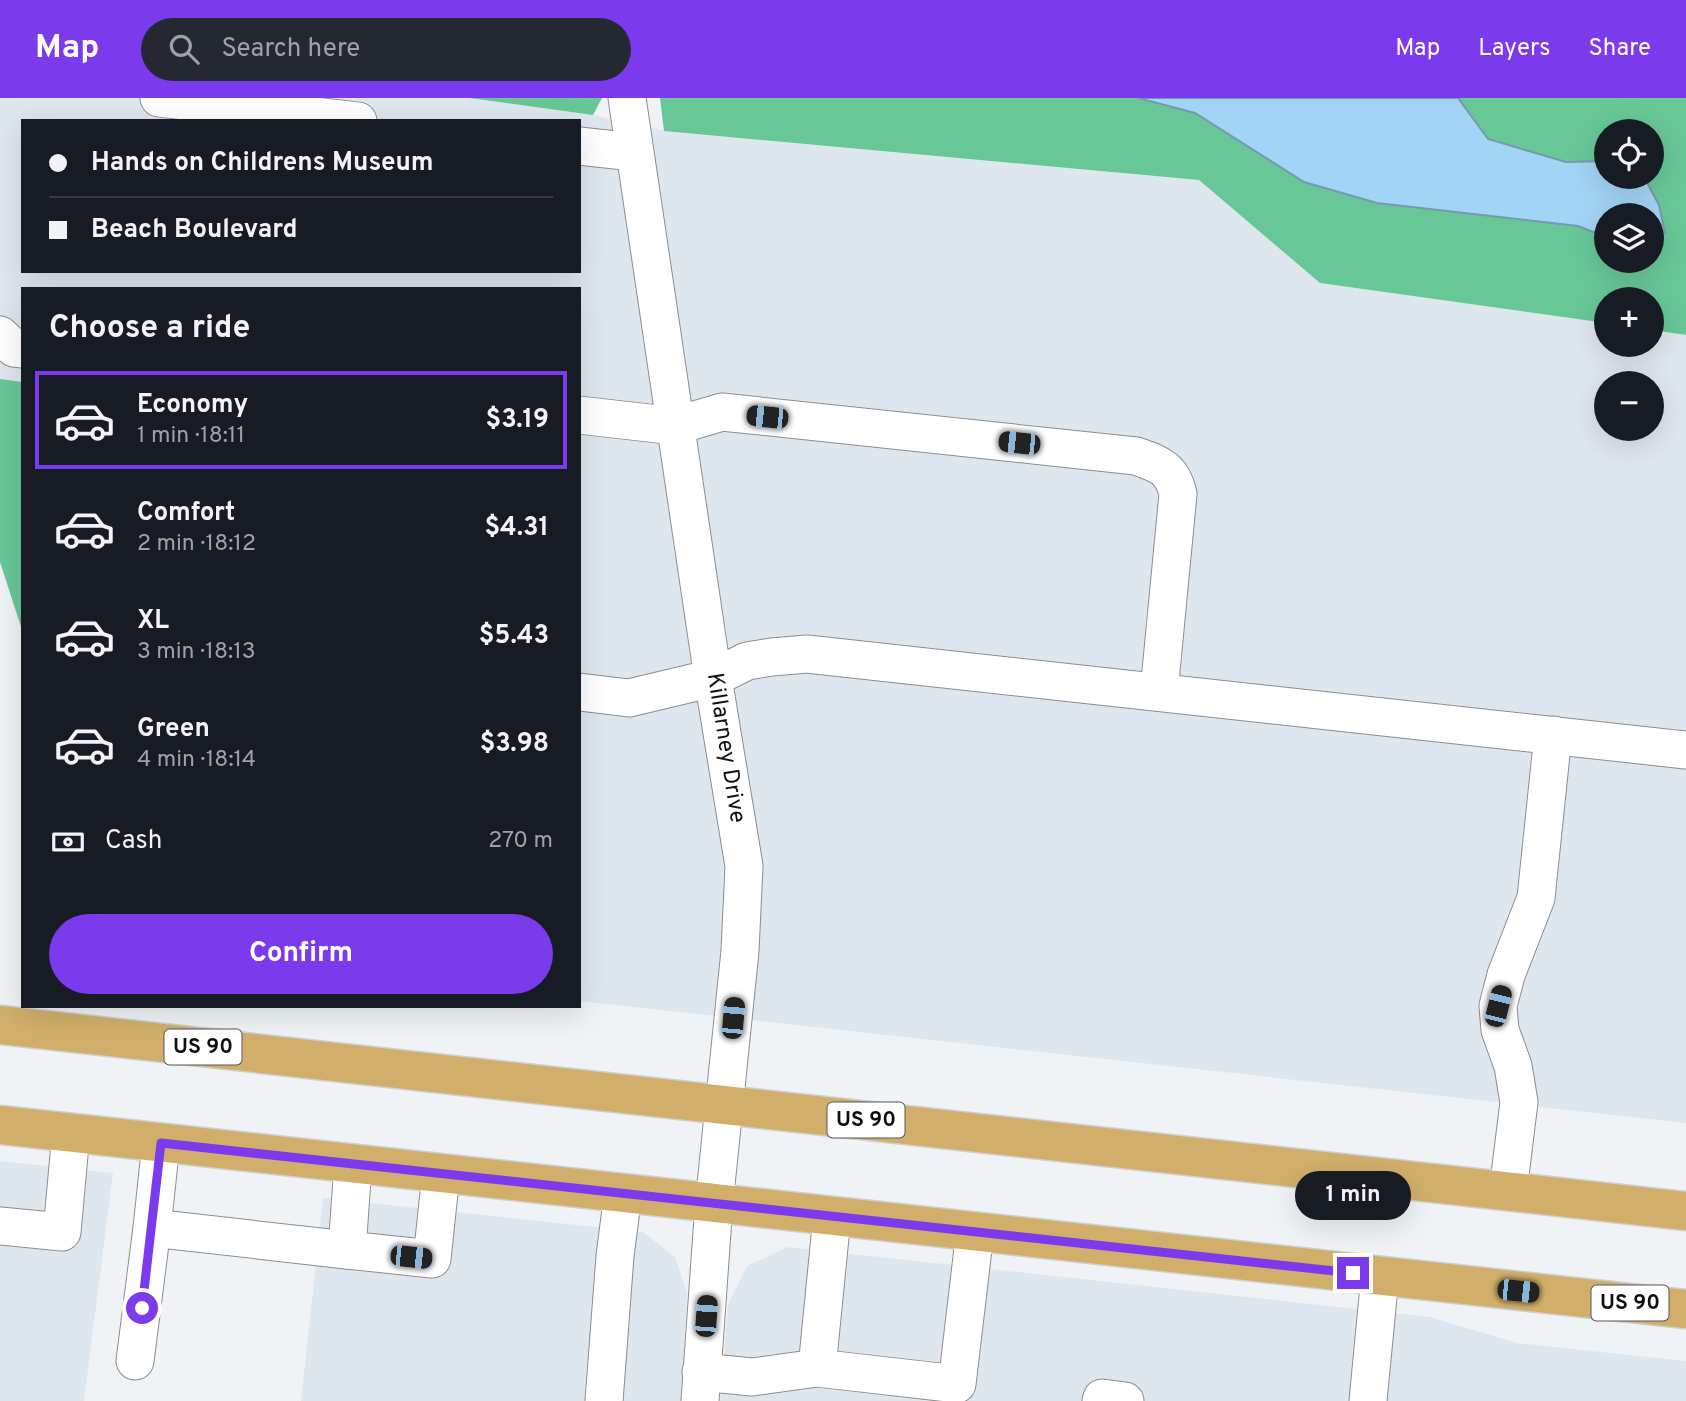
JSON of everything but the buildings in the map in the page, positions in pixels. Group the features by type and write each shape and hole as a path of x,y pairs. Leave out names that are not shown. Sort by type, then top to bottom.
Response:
{"highway":[{"name":"US 90","path":"0,1025 1686,1210"},
{"name":"US 90","path":"0,1125 1686,1309"}],"street":[{"path":"159,98 341,119"},
{"name":"Killarney Drive","path":"626,98 744,866 740,951 714,1204 701,1386"},
{"path":"581,146 634,152"},
{"path":"0,335 14,348 21,349"},
{"path":"581,415 675,426 722,412 1136,456 1158,464 1174,478 1178,494 1158,692"},
{"path":"581,692 629,698 713,678 747,662 772,656 807,654 1686,750"},
{"path":"1508,1191 1520,1102 1513,1066 1500,1030 1498,1006 1506,975 1536,898 1553,735"},
{"path":"0,1226 62,1232 71,1133"},
{"path":"135,1361 161,1143"},
{"path":"347,1250 354,1165"},
{"path":"152,1227 432,1259 441,1174"},
{"path":"604,1401 615,1256 623,1194"},
{"path":"817,1368 832,1217"},
{"path":"701,1386 817,1368 957,1384 975,1233"},
{"path":"1368,1401 1380,1276"},
{"path":"1101,1401 1102,1398 1125,1401"}],"shaded area":[{"path":"0,98 469,98 593,115 665,131 1199,180 1320,283 1594,321 1594,357 1664,357 1664,332 1686,335 1686,1123 581,1001 581,287 21,287 21,382 0,379"},
{"path":"0,1161 113,1173 84,1401 0,1401"},
{"path":"323,1198 643,1232 675,1257 687,1292 681,1401 301,1401"},
{"path":"788,1247 1430,1317 1517,1343 1686,1361 1686,1401 720,1401 728,1305 747,1266"}],"green space":[{"path":"469,98 602,98 593,115"},
{"path":"660,98 1138,98 1195,113 1304,182 1377,203 1578,226 1594,232 1594,273 1664,273 1664,203 1658,203 1650,189 1664,189 1664,119 1594,119 1594,161 1566,162 1488,139 1458,98 1686,98 1686,335 1664,332 1664,287 1594,287 1594,321 1320,283 1199,180 664,131"},
{"path":"0,379 21,382 21,627 0,562"}],"water":[{"path":"1138,98 1458,98 1488,139 1566,162 1594,161 1594,189 1650,189 1658,203 1594,203 1594,232 1578,226 1377,203 1304,182 1195,113"}],"route":[{"path":"142,1308 161,1143 1353,1273"}]}
